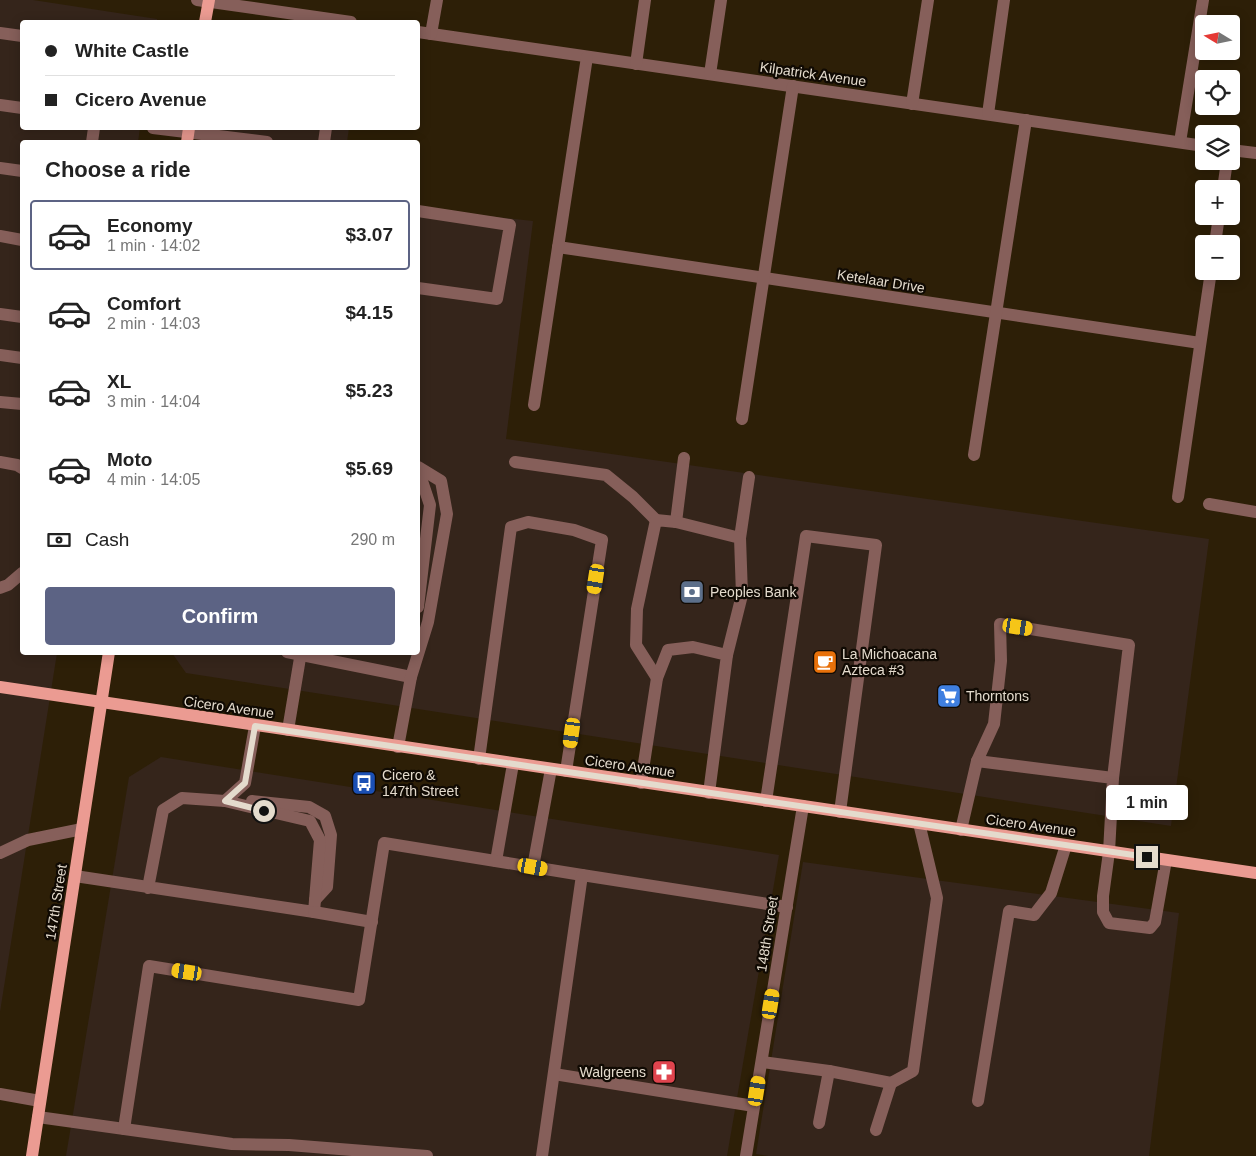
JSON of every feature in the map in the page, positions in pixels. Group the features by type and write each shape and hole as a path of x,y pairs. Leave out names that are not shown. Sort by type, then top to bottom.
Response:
{"main road":[{"path":"205,1 205,20"},
{"name":"147th Street","path":"32,1156 109,655"},
{"name":"Cicero Avenue","path":"0,687 1256,873"}],"street":[{"path":"432,34 437,0"},
{"path":"636,64 645,0"},
{"path":"710,74 721,0"},
{"path":"912,104 928,0"},
{"path":"988,114 1004,0"},
{"path":"1180,142 1203,0"},
{"path":"205,1 276,6 342,20"},
{"name":"Kilpatrick Avenue","path":"420,32 1195,144"},
{"path":"0,33 20,36"},
{"path":"534,405 587,56"},
{"path":"742,419 794,86"},
{"path":"0,105 20,108"},
{"path":"974,455 1026,120"},
{"path":"165,130 247,140"},
{"path":"1240,151 1256,153"},
{"path":"0,168 20,171"},
{"path":"420,211 510,225 497,299 420,288"},
{"path":"0,236 20,240"},
{"name":"Ketelaar Drive","path":"558,248 1200,343"},
{"path":"1178,497 1210,280"},
{"path":"0,314 20,317"},
{"path":"0,355 20,358"},
{"path":"0,402 20,404"},
{"path":"676,522 684,458"},
{"path":"0,462 20,467"},
{"path":"515,462 606,475 633,497 656,520 676,522 740,538"},
{"path":"420,468 441,481 447,514 428,622 420,644"},
{"path":"709,793 727,655 742,595 740,538 748,477"},
{"path":"420,480 422,481 430,505 420,590"},
{"path":"1209,504 1256,512"},
{"path":"656,520 637,609 636,645 657,678"},
{"path":"478,759 512,527 528,522 574,530 602,540 566,772"},
{"path":"766,801 806,536 876,545 840,812"},
{"path":"0,588 8,585 20,575"},
{"path":"961,830 977,761 994,724 1001,660 1000,624 1129,645 1113,778 1109,852 1102,896 1103,912 1108,922 1150,928 1155,922 1166,860"},
{"path":"641,782 657,678 668,650 693,647 727,655"},
{"path":"288,730 301,655"},
{"path":"312,655 343,658 411,677"},
{"path":"398,747 416,655"},
{"path":"231,803 245,783 255,726"},
{"path":"977,761 1113,778"},
{"path":"496,860 513,764"},
{"path":"533,867 551,769"},
{"path":"148,888 163,810 182,798 231,803 250,801 309,807 325,816 331,835 327,888 314,906"},
{"name":"148th Street","path":"746,1156 803,806"},
{"path":"762,1062 829,1071 891,1083 913,1071 937,898 918,824"},
{"path":"0,853 28,840 82,829"},
{"path":"124,1129 149,966 359,1000 384,843 786,907"},
{"path":"978,1101 1009,911 1034,915 1051,893 1066,845"},
{"path":"542,1156 582,875"},
{"path":"75,876 148,888 314,906 372,922"},
{"path":"819,1123 829,1071"},
{"path":"554,1074 754,1106"},
{"path":"876,1130 891,1083"},
{"path":"0,1094 40,1101"},
{"path":"38,1117 232,1144 289,1145 427,1156"}],"shaded area":[{"path":"0,0 33,0 157,20 20,20 20,130 140,130 138,140 20,140 20,655 57,655 0,1012"},
{"path":"220,130 349,130 347,140 218,140"},
{"path":"420,208 533,221 506,439 1209,539 1171,826 186,673 173,655 420,655"},
{"path":"161,757 779,855 727,1156 66,1156 129,777"},
{"path":"803,862 1179,913 1149,1156 768,1156 756,1154"}],"place":[{"name":"Peoples Bank","path":"692,592"},
{"name":"La Michoacana Azteca #3","path":"825,662"},
{"name":"Thorntons","path":"949,696"},
{"name":"Cicero & 147th Street","path":"364,783"},
{"name":"Walgreens","path":"664,1072"}],"route":[{"path":"264,811 225,801 245,783 255,726 1147,857"}]}
